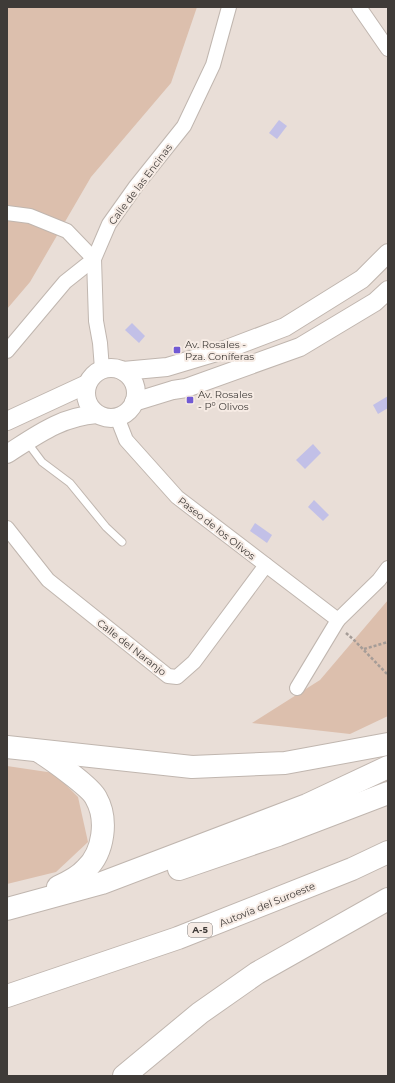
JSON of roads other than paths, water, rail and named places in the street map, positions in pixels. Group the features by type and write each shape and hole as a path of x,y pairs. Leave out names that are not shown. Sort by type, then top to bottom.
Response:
{"highway":[{"path":"7,747 192,767 284,763 388,744"},
{"path":"9,913 66,884 86,869 99,850 103,823 96,797 60,765 38,751"},
{"path":"9,913 109,880 307,805 388,767"},
{"path":"9,913 67,906 271,838 388,793"},
{"name":"Autovía del Suroeste","path":"7,996 178,938 352,870 388,852"},
{"path":"124,1076 200,1013 257,973 388,899"}],"street":[{"name":"Calle de las Encinas","path":"102,369 96,321 94,259 109,224 136,186 184,126 212,65 229,7"},
{"path":"359,7 388,49"},
{"path":"7,213 30,216 68,231 94,259 65,282 7,351"},
{"path":"123,371 167,367 227,349 285,327 362,279 388,253"},
{"path":"134,402 173,390 186,388 300,347 375,302 388,290"},
{"path":"7,421 87,384 94,374 102,369 114,368 123,371 132,379 135,387 134,402 125,414 117,417 106,418 98,414 90,407 86,399 87,384"},
{"path":"7,454 54,424 83,415 98,414"},
{"name":"Paseo de los Olivos","path":"117,417 126,440 177,497 338,620"},
{"name":"Calle del Naranjo","path":"7,528 48,580 168,676 177,677 194,662 266,565"},
{"path":"297,688 338,620 379,580 388,568"}],"lane":[{"path":"27,442 42,462 70,483 106,527 122,542"}],"water":[{"path":"279,120 287,126 277,139 269,133"},
{"path":"132,323 145,336 139,343 125,330"},
{"path":"388,396 388,408 378,414 373,405"},
{"path":"313,444 321,453 305,469 296,460"},
{"path":"314,500 329,515 323,521 308,507"},
{"path":"255,523 272,535 267,543 250,531"}],"place":[{"name":"Av. Rosales - Pza. Coníferas","path":"177,350"},
{"name":"Av. Rosales - Pº Olivos","path":"190,400"}]}
